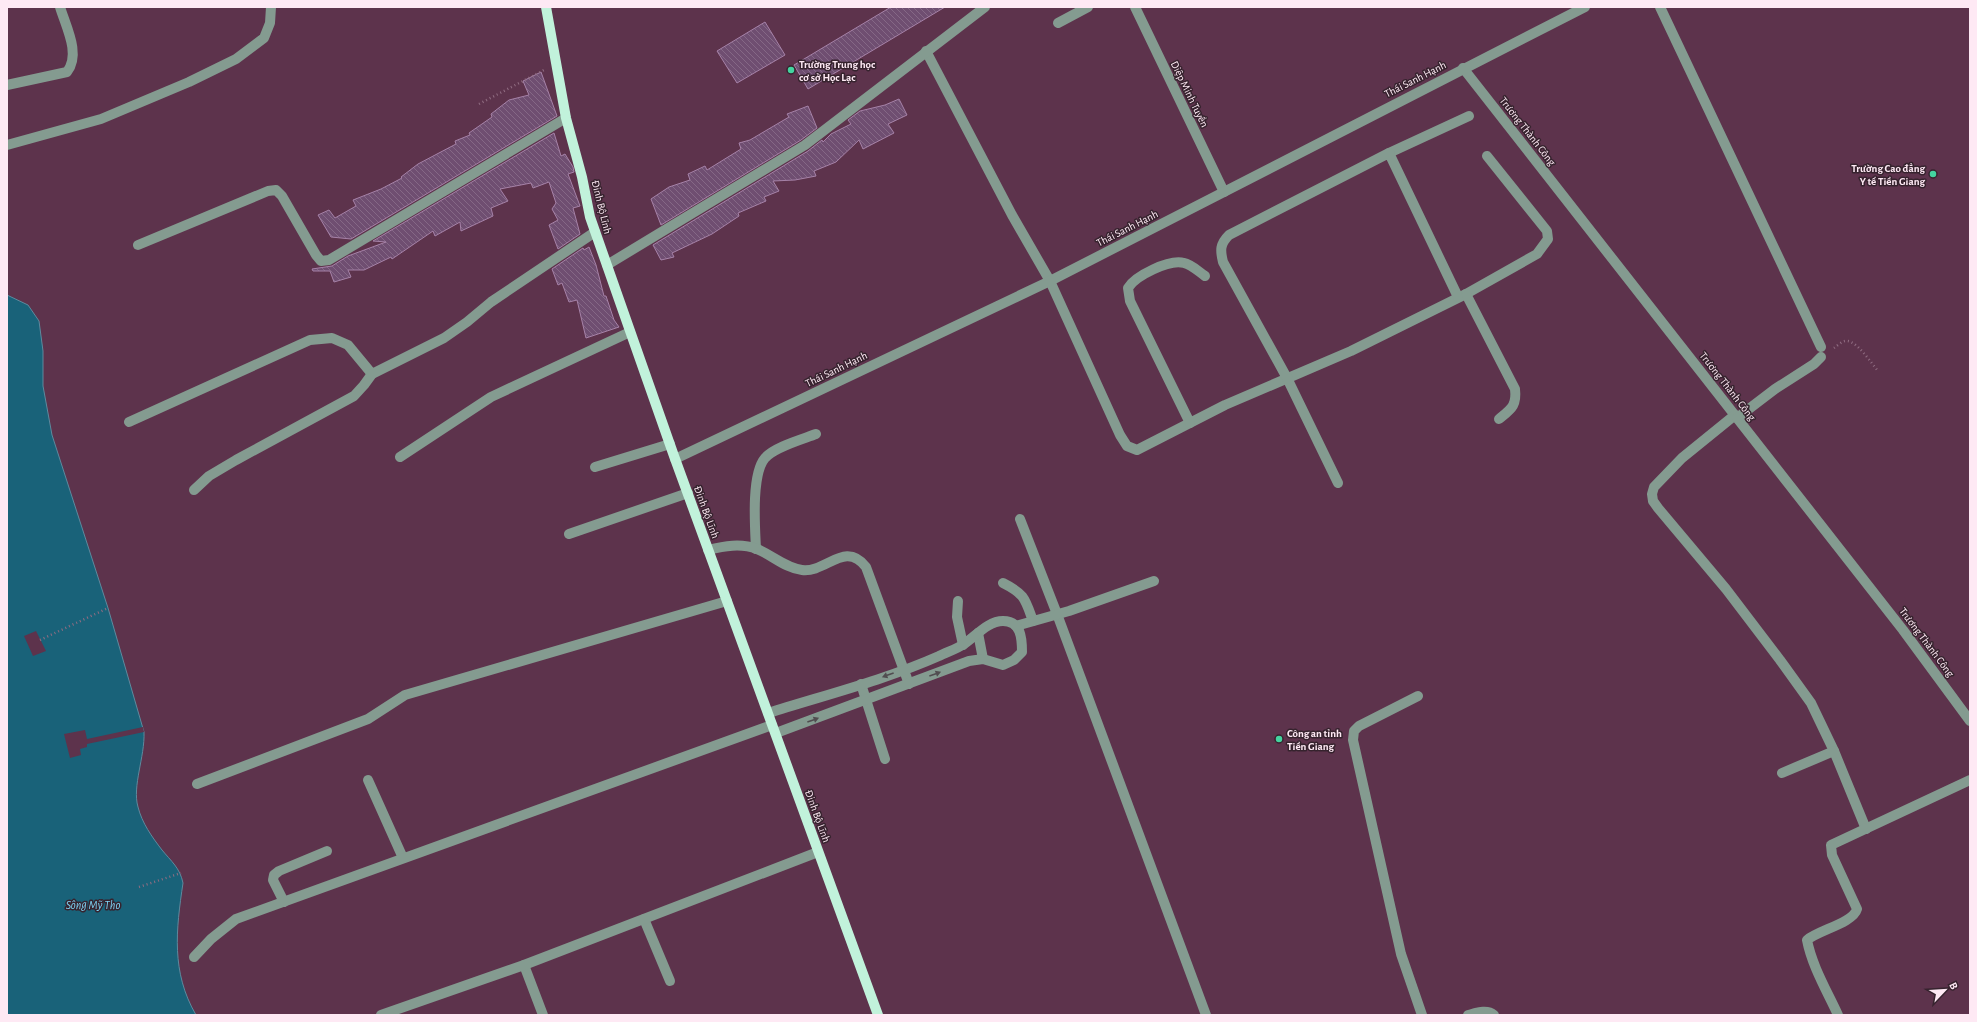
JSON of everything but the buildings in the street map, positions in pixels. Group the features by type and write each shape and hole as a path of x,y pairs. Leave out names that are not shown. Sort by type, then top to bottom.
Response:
{"main road":[{"name":"Đinh Bộ Lĩnh","path":"546,7 566,118 595,232 675,460 878,1015"}],"street":[{"path":"7,84 67,72 72,66 74,52 60,7"},
{"path":"7,145 101,119 189,82 236,59 264,38 270,24 271,7"},
{"path":"607,265 810,142 985,7"},
{"path":"1058,23 1088,7"},
{"name":"Diệp Minh Tuyền","path":"1135,7 1224,192"},
{"name":"Thái Sanh Hạnh","path":"675,460 1050,280 1585,7"},
{"path":"1660,7 1821,352 1814,364 1775,389 1682,458 1654,487 1652,494 1653,501 1726,589 1811,703 1834,751 1866,829"},
{"path":"926,51 1012,215 1050,280 1127,446 1137,450 1225,405 1351,351 1462,296 1537,254 1548,239 1547,231 1487,156"},
{"name":"Trương Thành Công","path":"1463,68 1902,630 1970,721"},
{"path":"1338,483 1287,378 1223,262 1220,250 1222,242 1229,235 1389,153 1469,116"},
{"path":"138,245 268,191 276,190 282,196 316,255 321,261 329,260 566,118"},
{"path":"1389,153 1462,296 1515,389 1516,399 1513,408 1499,419"},
{"path":"194,490 209,476 236,460 354,396 364,386 372,374 444,338 468,322 491,302 595,232"},
{"path":"1190,423 1130,301 1128,288 1132,281 1154,269 1178,262 1185,263 1205,276"},
{"path":"400,457 491,397 630,332"},
{"path":"129,422 310,340 332,338 348,345 372,374"},
{"path":"756,549 754,510 758,478 762,463 765,458 775,451 816,434"},
{"path":"595,468 670,444"},
{"path":"569,534 688,493"},
{"path":"1020,519 1057,614 1206,1015"},
{"path":"708,550 726,546 742,546 756,549 790,566 803,570 814,568 839,558 852,556 860,558 866,567 909,684"},
{"path":"1016,626 1069,611 1154,580"},
{"path":"1003,583 1018,591 1026,602 1033,621"},
{"path":"197,784 368,719 405,695 727,601"},
{"path":"958,602 957,617 963,645"},
{"path":"194,957 211,940 236,919 403,858 774,729 866,699 969,661 983,659 1003,665 1014,660 1022,652 1022,638 1016,626 1012,622 1002,621 991,624 963,645 931,659 860,684 768,713"},
{"path":"978,633 983,659"},
{"path":"860,684 885,759"},
{"path":"1418,696 1359,726 1354,732 1353,740 1401,954 1422,1015"},
{"path":"1782,774 1834,751"},
{"path":"368,780 403,858"},
{"path":"1838,1015 1809,952 1807,940 1812,935 1850,919 1856,914 1857,909 1832,855 1831,845 1970,780"},
{"path":"284,902 273,880 274,875 279,871 327,852"},
{"path":"381,1015 524,965 818,852"},
{"path":"644,919 670,981"},
{"path":"524,965 543,1015"},
{"path":"1468,1015 1478,1012 1491,1013 1494,1015"}],"path":[{"path":"479,104 557,63"},
{"path":"1821,352 1844,341 1851,342 1858,347 1878,372"},
{"path":"40,640 108,608"},
{"path":"139,887 181,873"}],"water":[{"name":"Sông Mỹ Tho","path":"7,295 28,305 39,321 43,351 43,386 52,435 108,608 144,732 143,751 137,790 138,807 148,830 158,845 172,861 182,878 183,883 177,934 179,967 182,983 196,1015 7,1015"}],"pier":[{"path":"36,631 46,651 33,656 24,636"},
{"path":"143,727 144,732 87,744 87,747 80,749 81,755 70,758 64,734 85,730 87,739"}],"place":[{"name":"Trường Trung học cơ sở Học Lạc","path":"791,70"},
{"name":"Trường Cao đẳng Y tế Tiền Giang","path":"1933,174"},
{"name":"Công an tỉnh Tiền Giang","path":"1279,739"}]}
